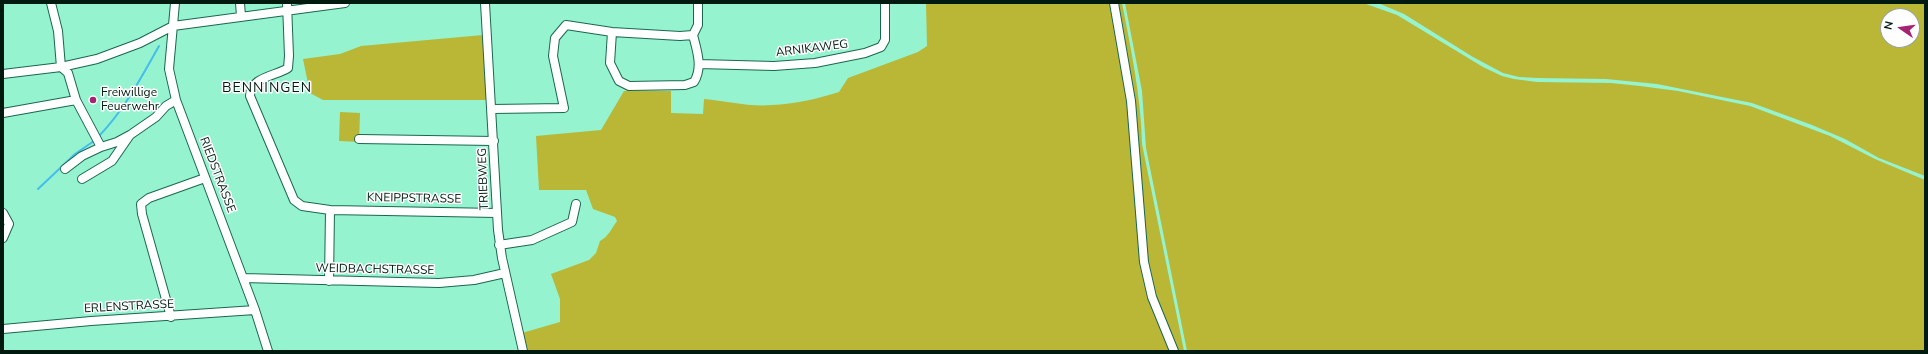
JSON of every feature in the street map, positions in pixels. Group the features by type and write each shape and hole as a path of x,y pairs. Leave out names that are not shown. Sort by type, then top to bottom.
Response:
{"street":[{"path":"51,3 58,31 61,67 68,73 76,100 98,141"},
{"name":"RIEDSTRASSE","path":"175,3 169,69 176,100 255,310 268,351"},
{"path":"240,3 241,16"},
{"path":"3,74 61,67 97,59 140,43 173,26 241,16 287,7 345,3"},
{"name":"TRIEBWEG","path":"485,3 500,246 504,273 522,351"},
{"path":"612,32 611,67 619,81 629,86 685,85 694,82 698,75 699,64 693,35 698,25 698,3"},
{"name":"ARNIKAWEG","path":"699,64 774,66 815,63 865,54 881,48 885,40 885,3"},
{"path":"1114,3 1131,101 1144,262 1152,297 1174,351"},
{"name":"KNEIPPSTRASSE","path":"287,7 288,68 257,82 250,91 250,96 294,200 302,206 330,210 497,213"},
{"path":"492,109 564,108 553,56 555,38 566,25 612,32 680,36 693,35"},
{"path":"3,113 76,100"},
{"path":"65,169 98,141 117,142 156,117 166,106 176,100"},
{"path":"82,179 112,161 130,135"},
{"path":"359,139 494,141"},
{"path":"171,317 142,214 141,204 149,198 205,178"},
{"path":"500,246 532,240 572,222 576,204"},
{"path":"329,281 330,210"},
{"path":"3,213 9,224 3,238"},
{"name":"WEIDBACHSTRASSE","path":"243,278 439,283 474,280 504,273"},
{"name":"ERLENSTRASSE","path":"3,329 91,321 171,317 255,310"}],"shaded area":[{"path":"926,3 1110,3 1126,87 1140,262 1148,295 1170,351 525,351 522,333 560,322 560,299 551,274 589,260 596,253 600,241 608,235 617,221 615,217 593,209 586,190 539,190 536,136 601,130 624,91 671,91 671,113 703,114 704,99 746,105 772,105 806,101 839,92 848,78 918,52 927,46"},
{"path":"1117,3 1122,3 1129,38 1138,91 1142,144 1184,351 1178,351 1169,331 1157,300 1148,268 1143,230 1135,100"},
{"path":"1125,3 1366,4 1397,15 1483,67 1502,76 1537,82 1611,83 1678,91 1750,106 1830,136 1875,159 1925,180 1925,351 1187,351 1146,148 1142,91"},
{"path":"1378,3 1925,3 1925,176 1879,158 1845,139 1812,125 1752,103 1657,84 1606,79 1519,77 1503,73 1473,57 1404,14"},
{"path":"483,35 487,100 323,100 310,93 303,59 340,54 361,46"},
{"path":"340,112 360,113 359,142 339,141"}],"waterway":[{"path":"99,136 124,105 159,46"},
{"path":"38,189 75,154 94,141"}],"place":[{"name":"Freiwillige Feuerwehr","path":"93,100"}],"district":[{"name":"BENNINGEN","path":"267,89"}]}
